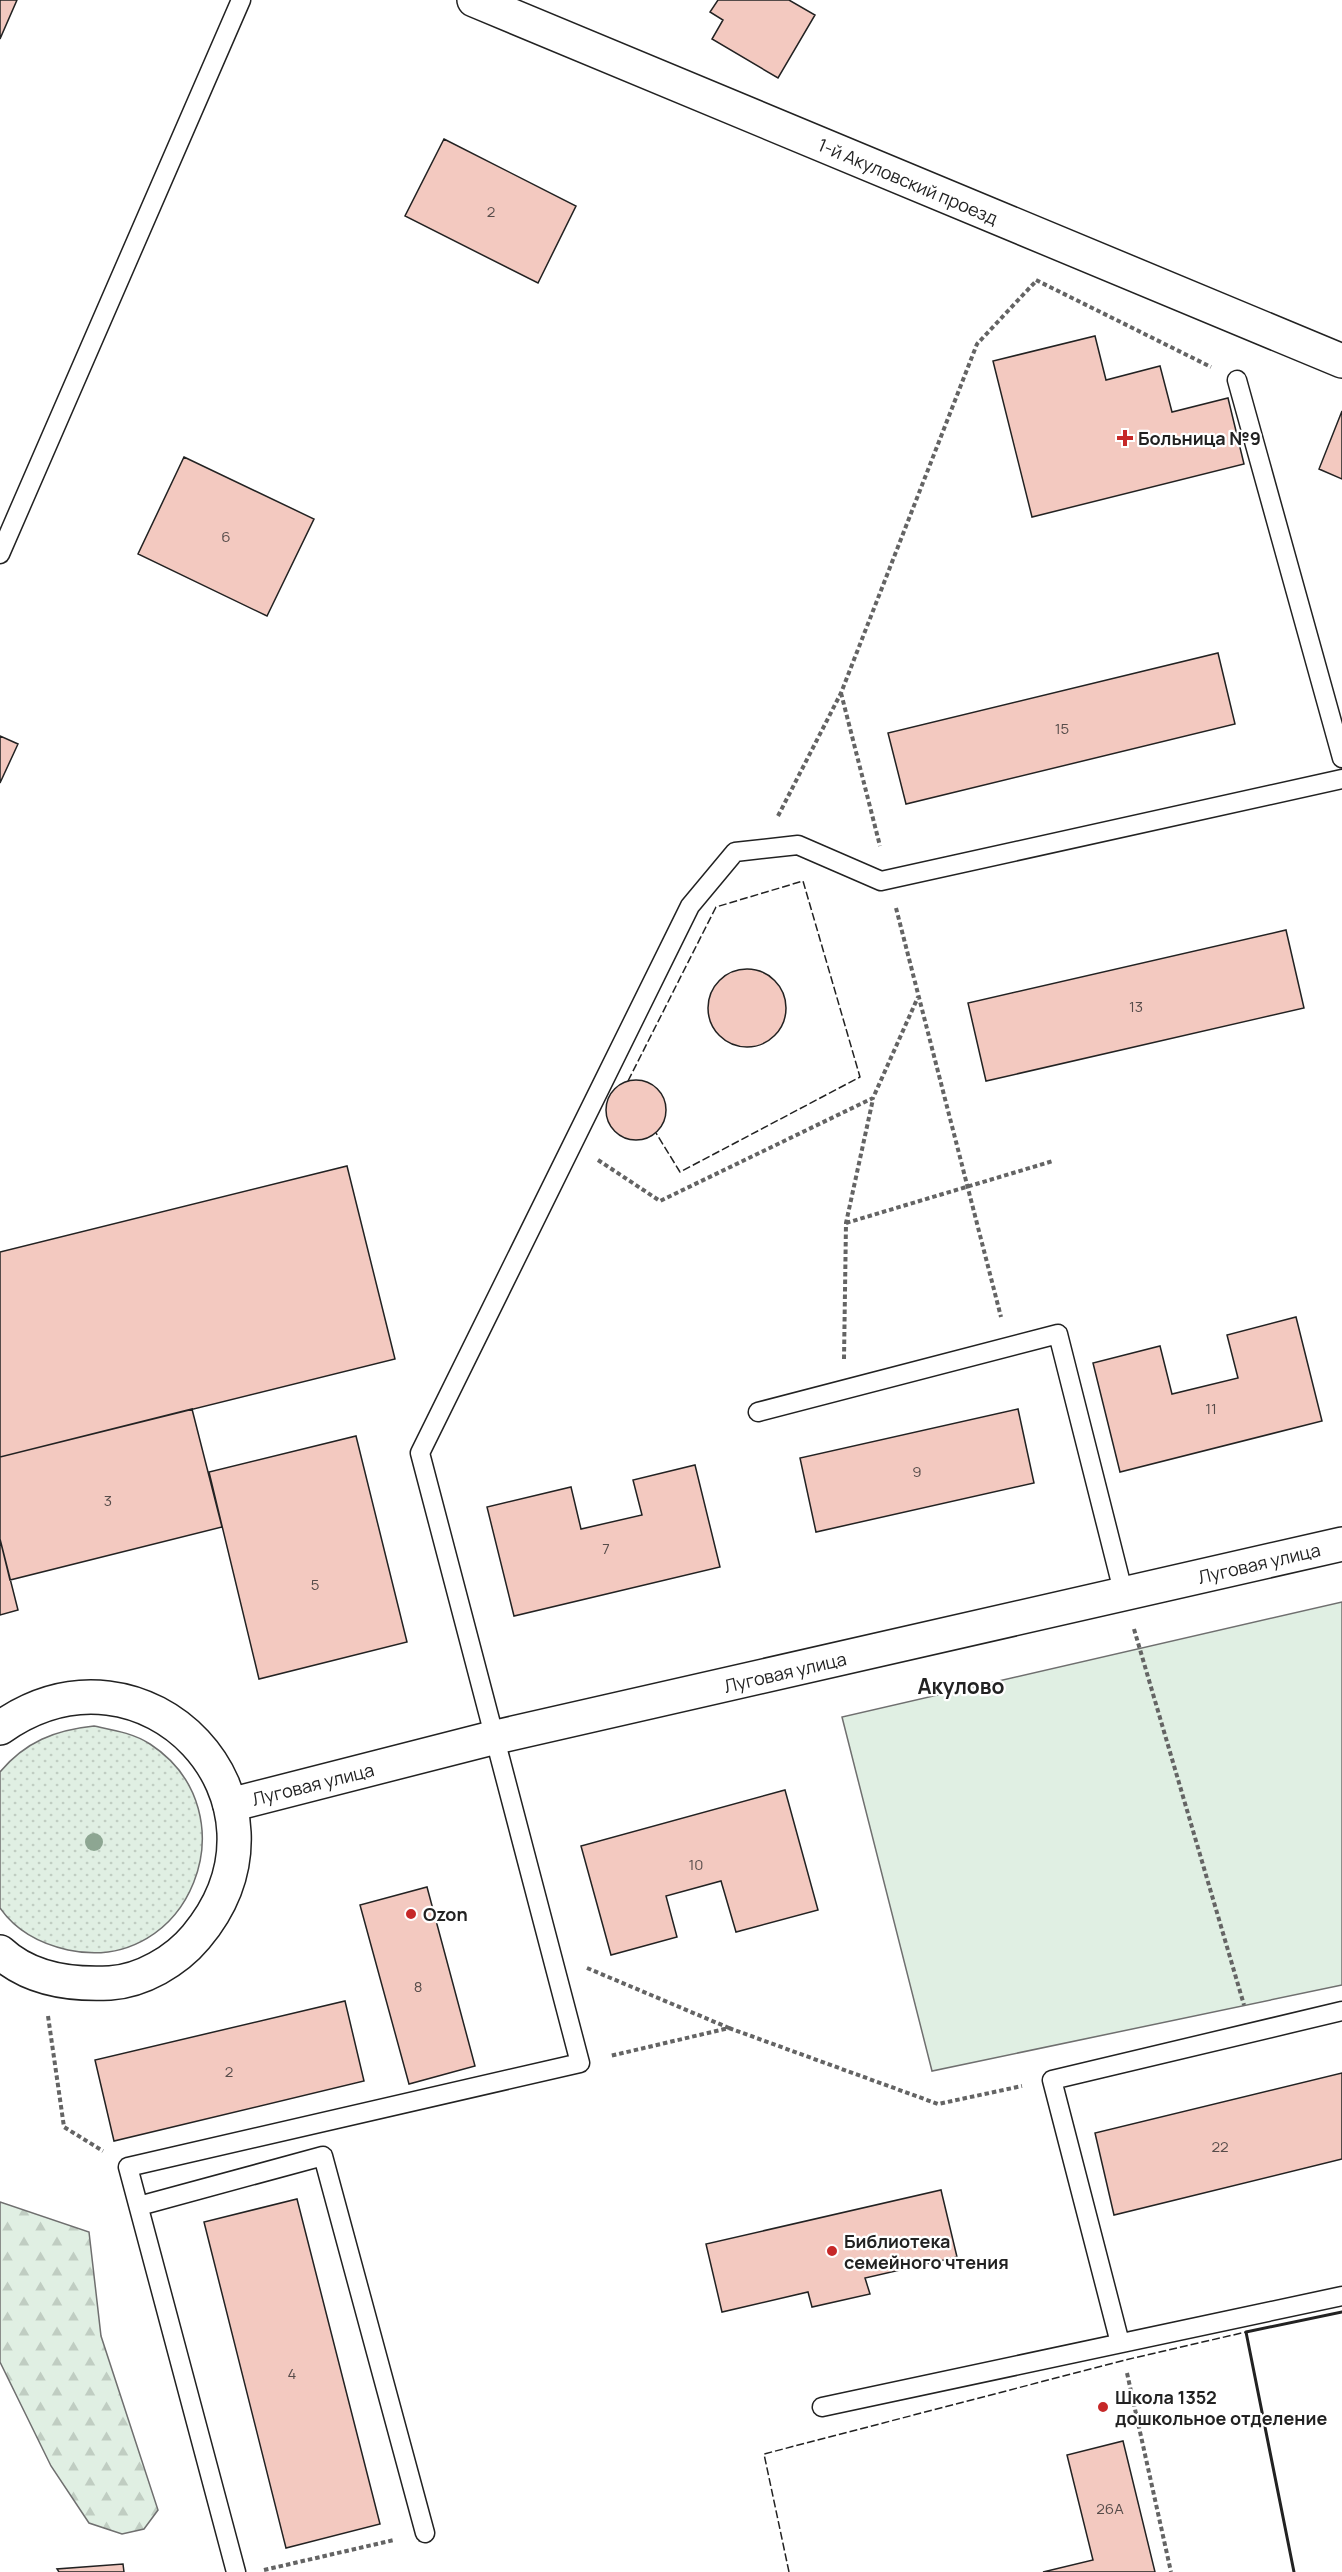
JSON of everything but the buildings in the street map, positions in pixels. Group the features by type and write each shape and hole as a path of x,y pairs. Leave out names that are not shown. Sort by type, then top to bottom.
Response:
{"street":[{"name":"1-й Акуловский проезд","path":"474,0 1342,361"},
{"name":"Луговая улица","path":"230,1805 496,1737 1342,1544"},
{"path":"0,1728 22,1712 58,1699 95,1695 131,1701 166,1717 195,1740 217,1770 230,1805 235,1844 229,1882 213,1917 188,1947 155,1970 119,1982 80,1984 42,1977 9,1960 0,1952"}],"lane":[{"path":"0,554 241,0"},
{"path":"1237,380 1342,758"},
{"path":"236,2572 128,2167 580,2062 420,1453 690,906 735,852 798,845 881,881 1342,779"},
{"path":"758,1412 1058,1334 1124,1595"},
{"path":"1120,2343 1052,2080 1342,2011"},
{"path":"140,2206 323,2156 424,2533"},
{"path":"822,2407 1342,2295"}],"path":[{"path":"762,849 841,693 976,344 1036,280 1052,241"},
{"path":"1036,280 1237,380"},
{"path":"843,1389 846,1223 873,1098 919,996 1009,1347"},
{"path":"573,1144 660,1201 873,1098"},
{"path":"846,1223 1053,1161"},
{"path":"1124,1595 1252,2034"},
{"path":"552,1953 729,2028 938,2104 1052,2080"},
{"path":"42,1977 64,2127 128,2167"},
{"path":"580,2062 729,2028"},
{"path":"1120,2343 1171,2572"},
{"path":"258,2572 424,2533"}],"green space":[{"path":"1342,1602 1342,1985 932,2071 842,1717"},
{"path":"94,1726 123,1732 143,1740 181,1773 198,1809 202,1846 194,1882 175,1914 147,1938 111,1951 68,1950 48,1944 21,1930 0,1908 0,1772 30,1745 42,1739 66,1731"},
{"path":"0,2202 89,2232 101,2336 158,2510 144,2529 122,2534 89,2523 51,2466 0,2362"}],"fence":[{"path":"628,1081 716,907 803,881 860,1077 680,1172 656,1133"},
{"path":"789,2572 764,2454 1125,2360 1246,2332 1294,2572"}],"wall":[{"path":"1294,2572 1246,2332 1342,2312"}],"place":[{"name":"Больница №9","path":"1125,438"},
{"name":"Ozon","path":"411,1914"},
{"name":"Библиотека семейного чтения","path":"832,2251"},
{"name":"Школа 1352 дошкольное отделение","path":"1103,2407"}],"district":[{"name":"Акулово","path":"961,1686"}]}
